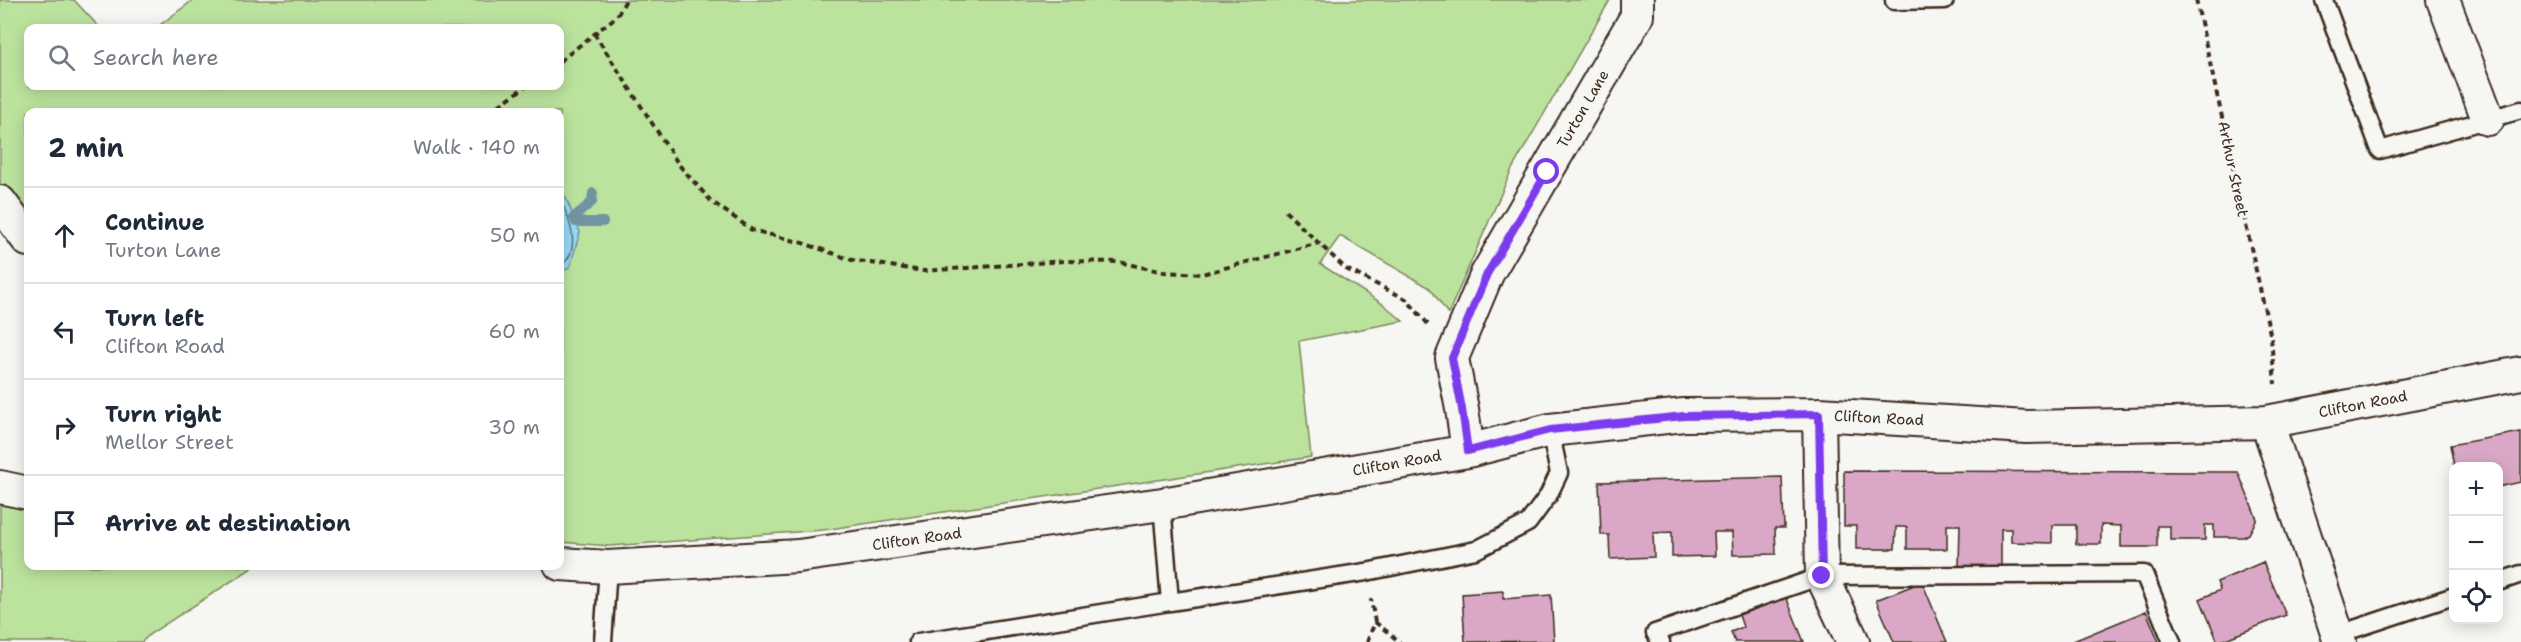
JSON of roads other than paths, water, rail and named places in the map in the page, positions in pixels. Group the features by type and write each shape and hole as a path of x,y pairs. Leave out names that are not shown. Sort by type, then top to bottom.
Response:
{"street":[{"name":"Turton Lane","path":"1468,451 1452,358 1487,274 1637,16 1637,0"},
{"path":"2443,0 2488,119"},
{"path":"0,202 24,235"},
{"name":"Clifton Road","path":"564,564 608,567 798,556 1162,504 1468,451 1550,430 1684,416 1819,414 2026,427 2267,422 2521,373"},
{"path":"1819,414 1822,576 1853,642"},
{"path":"2267,422 2331,640"},
{"path":"0,488 24,492"}],"lane":[{"path":"1894,1 1946,0"},
{"path":"2324,0 2380,150 2521,110"},
{"path":"918,642 1366,572 1476,550 1528,523 1548,496 1558,473 1550,430"},
{"path":"1162,504 1170,602"},
{"path":"603,642 608,567"},
{"path":"1661,642 1655,633 1822,576 2144,574 2172,642"},
{"path":"2503,581 2521,574"},
{"path":"2331,640 2449,598"}],"water":[{"path":"564,195 580,232 570,267 564,271"}],"waterway":[{"path":"574,217 592,202 593,193"},
{"path":"576,222 603,222"}]}
